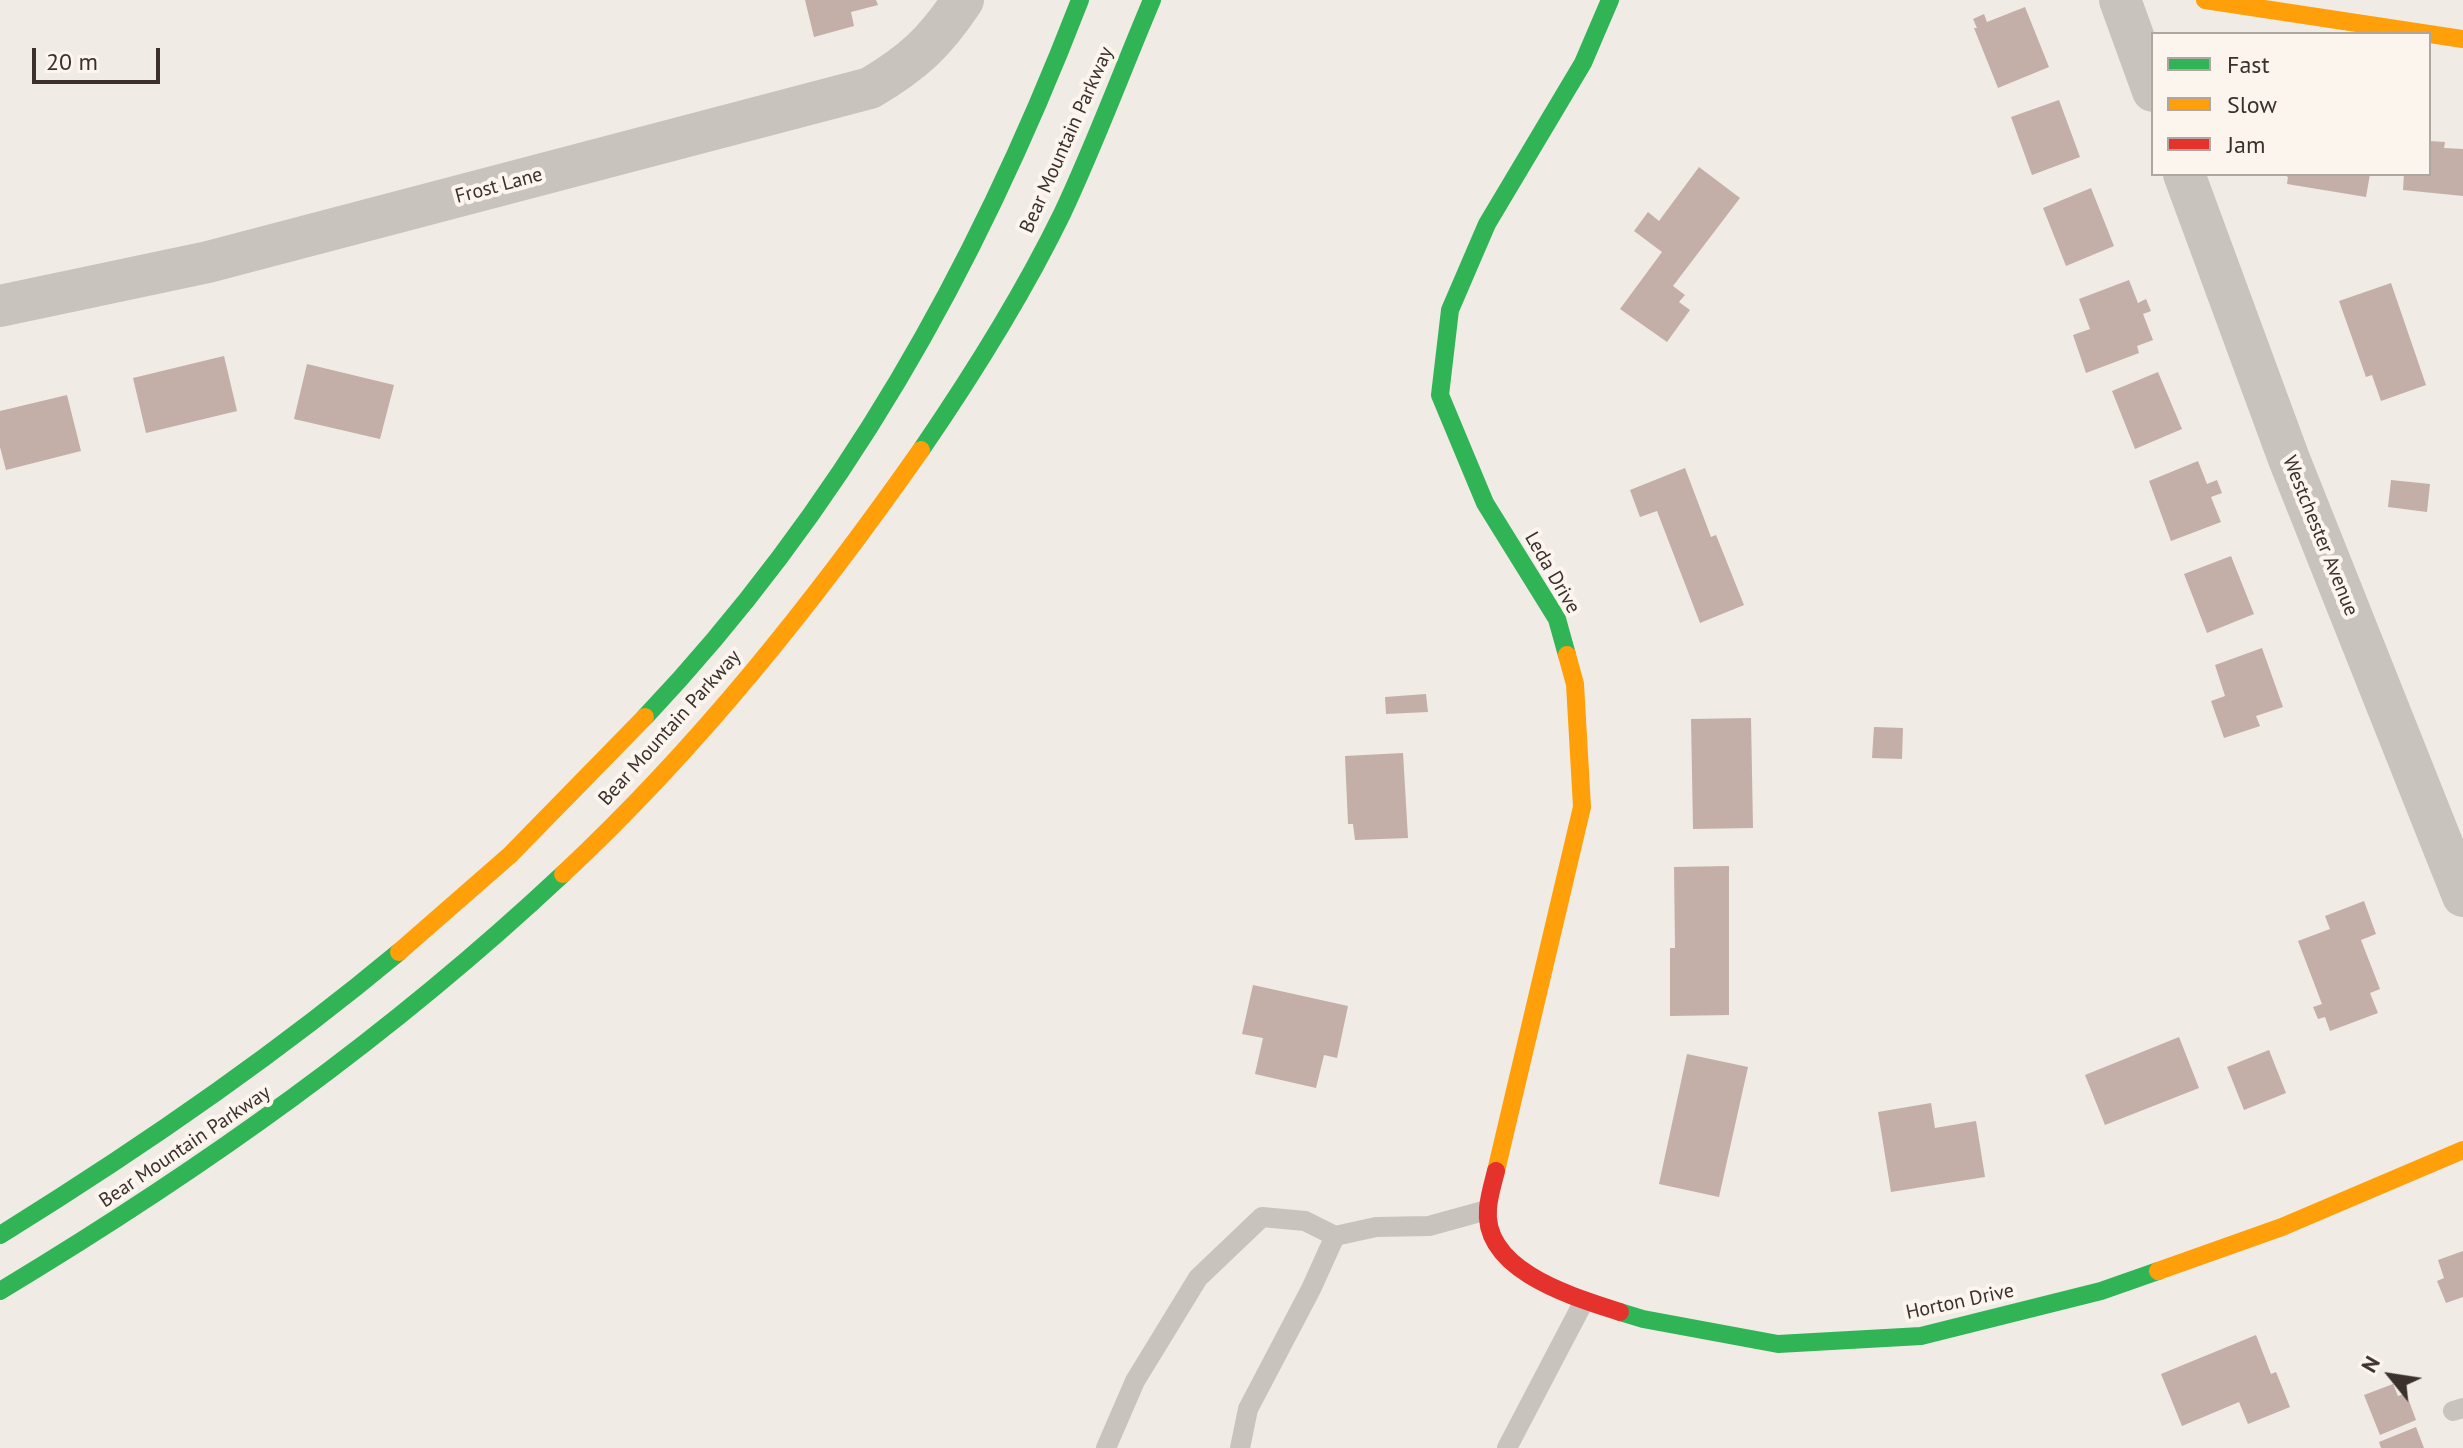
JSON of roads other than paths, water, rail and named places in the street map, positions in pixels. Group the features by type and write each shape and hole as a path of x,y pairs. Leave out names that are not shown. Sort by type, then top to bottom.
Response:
{"main road":[{"name":"Bear Mountain Parkway","path":"0,1235 215,1097 395,958 459,904 563,806 681,679 812,517 871,429 923,342 1007,179 1080,0"},
{"name":"Bear Mountain Parkway","path":"0,1291 178,1181 263,1122 367,1043 475,954 545,891 646,791 707,724 854,543 942,418 984,351 1062,214 1152,0"},
{"name":"Leda Drive","path":"1487,1210 1582,807 1576,699 1575,684 1557,619 1485,503 1440,395 1450,310 1487,224 1583,63 1610,0"},
{"path":"2205,0 2417,32"},
{"path":"2431,34 2463,39"},
{"name":"Horton Drive","path":"1487,1210 1494,1240 1514,1265 1558,1292 1643,1319 1778,1344 1921,1336 2101,1291 2282,1227 2463,1150"}],"street":[{"name":"Frost Lane","path":"0,306 208,262 870,88 905,68 941,34 963,0"},
{"path":"2120,0 2151,85"},
{"name":"Westchester Avenue","path":"2185,176 2289,459 2463,896"}],"lane":[{"path":"1106,1448 1135,1381 1198,1278 1262,1217 1305,1221 1335,1236 1376,1227 1429,1226 1487,1210"},
{"path":"1240,1448 1248,1409 1335,1236"},
{"path":"1507,1448 1584,1301"}]}
